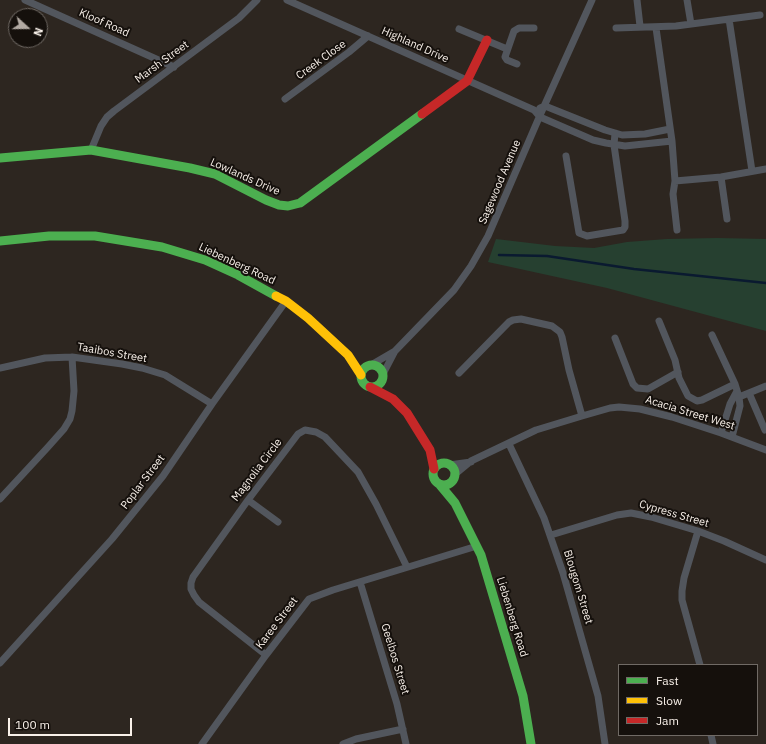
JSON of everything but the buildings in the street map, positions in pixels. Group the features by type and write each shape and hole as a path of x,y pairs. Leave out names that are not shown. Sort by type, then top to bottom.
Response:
{"street":[{"name":"Kloof Road","path":"25,0 174,67"},
{"name":"Marsh Street","path":"91,150 107,117 239,18 257,0"},
{"name":"Highland Drive","path":"287,0 534,110 540,117"},
{"name":"Sagewood Avenue","path":"370,365 395,351 454,290 478,255 495,223 592,0"},
{"path":"637,0 640,26"},
{"path":"687,0 691,24"},
{"path":"616,28 640,26 656,28 760,15"},
{"path":"729,19 752,171"},
{"path":"517,64 505,58 514,31 516,29 534,28"},
{"path":"656,28 672,141 675,181 673,194 677,230"},
{"path":"459,29 507,49"},
{"name":"Creek Close","path":"285,99 349,52 368,36"},
{"path":"467,81 487,40"},
{"name":"Lowlands Drive","path":"0,158 91,150 215,174 266,200 279,205 288,206 300,203 467,81"},
{"path":"534,110 545,106 615,133 628,135 670,129"},
{"path":"540,117 593,140 614,145 635,146 672,141"},
{"path":"566,156 579,232 587,236 621,231 625,227 625,221 614,145 615,133"},
{"path":"675,181 721,177 766,169"},
{"path":"721,177 727,219"},
{"name":"Liebenberg Road","path":"0,241 48,236 95,236 162,247 204,260 238,275 286,301 308,318 348,355 361,375"},
{"name":"Poplar Street","path":"0,663 112,539 163,476 212,404 286,301"},
{"path":"458,373 509,322 513,320 521,319 552,326 560,332 562,337 569,370 582,416"},
{"path":"659,321 675,360 682,386 688,396 697,401 736,392 749,393 766,386"},
{"path":"712,335 736,392 740,406 732,437"},
{"path":"615,338 633,384 637,388 648,389 678,372"},
{"name":"Sagewood Avenue","path":"383,376 395,351"},
{"name":"Liebenberg Road","path":"348,355 370,365"},
{"path":"0,499 48,447 70,419 74,391 72,357"},
{"name":"Taaibos Street","path":"0,368 45,358 72,357 136,367 165,375 212,404"},
{"path":"393,399 380,368 370,365 364,368 361,375 362,381 393,399 410,416 430,450 434,469 434,480 440,485 447,485 454,476 454,470 430,450"},
{"path":"370,387 377,386 383,376"},
{"path":"721,433 736,392"},
{"path":"749,393 765,430"},
{"name":"Acacia Street West","path":"454,476 471,462 536,430 610,408 634,408 672,417 766,450"},
{"path":"725,422 736,425"},
{"name":"Magnolia Circle","path":"266,655 199,602 191,589 191,583 193,577 248,500 298,434 304,430 316,432 325,437 358,472 376,504 407,567"},
{"name":"Blougom Street","path":"508,444 551,535 595,685 605,744"},
{"name":"Acacia Street West","path":"448,464 471,462"},
{"path":"434,469 439,464 448,464"},
{"name":"Liebenberg Road","path":"454,476 455,503"},
{"name":"Liebenberg Road","path":"440,485 455,503 477,546 513,660 525,704 531,744"},
{"path":"248,500 278,522"},
{"name":"Cypress Street","path":"551,535 617,515 631,513 651,517 698,531 766,560"},
{"path":"698,531 684,578 682,600 700,664"},
{"name":"Karee Street","path":"202,744 266,655 309,599 319,594 477,546"},
{"name":"Geelbos Street","path":"360,582 403,729 406,744"},
{"path":"344,744 356,739 403,729"}],"green space":[{"path":"496,239 555,246 594,248 627,242 667,239 766,239 766,331 607,288 488,262"}],"waterway":[{"path":"499,255 547,256 634,269 766,283"}],"traffic: fast":[{"path":"0,158 91,150 215,174 266,200 279,205 288,206 300,203 422,114"},
{"path":"0,241 49,236 95,236 162,247 205,260 238,275 276,296"},
{"path":"372,365 380,368 383,376 380,384 372,387 364,384 361,376 364,368 372,365"},
{"path":"444,463 452,466 455,474 452,482 444,485 436,482 433,474 436,466 444,463"},
{"path":"440,485 455,503 481,555 523,696 531,744"}],"traffic: slow":[{"path":"276,296 286,301 308,318 348,355 361,375"}],"traffic: jam":[{"path":"422,114 467,81 487,40"},
{"path":"370,387 393,399 407,413 430,450 434,469"}]}
